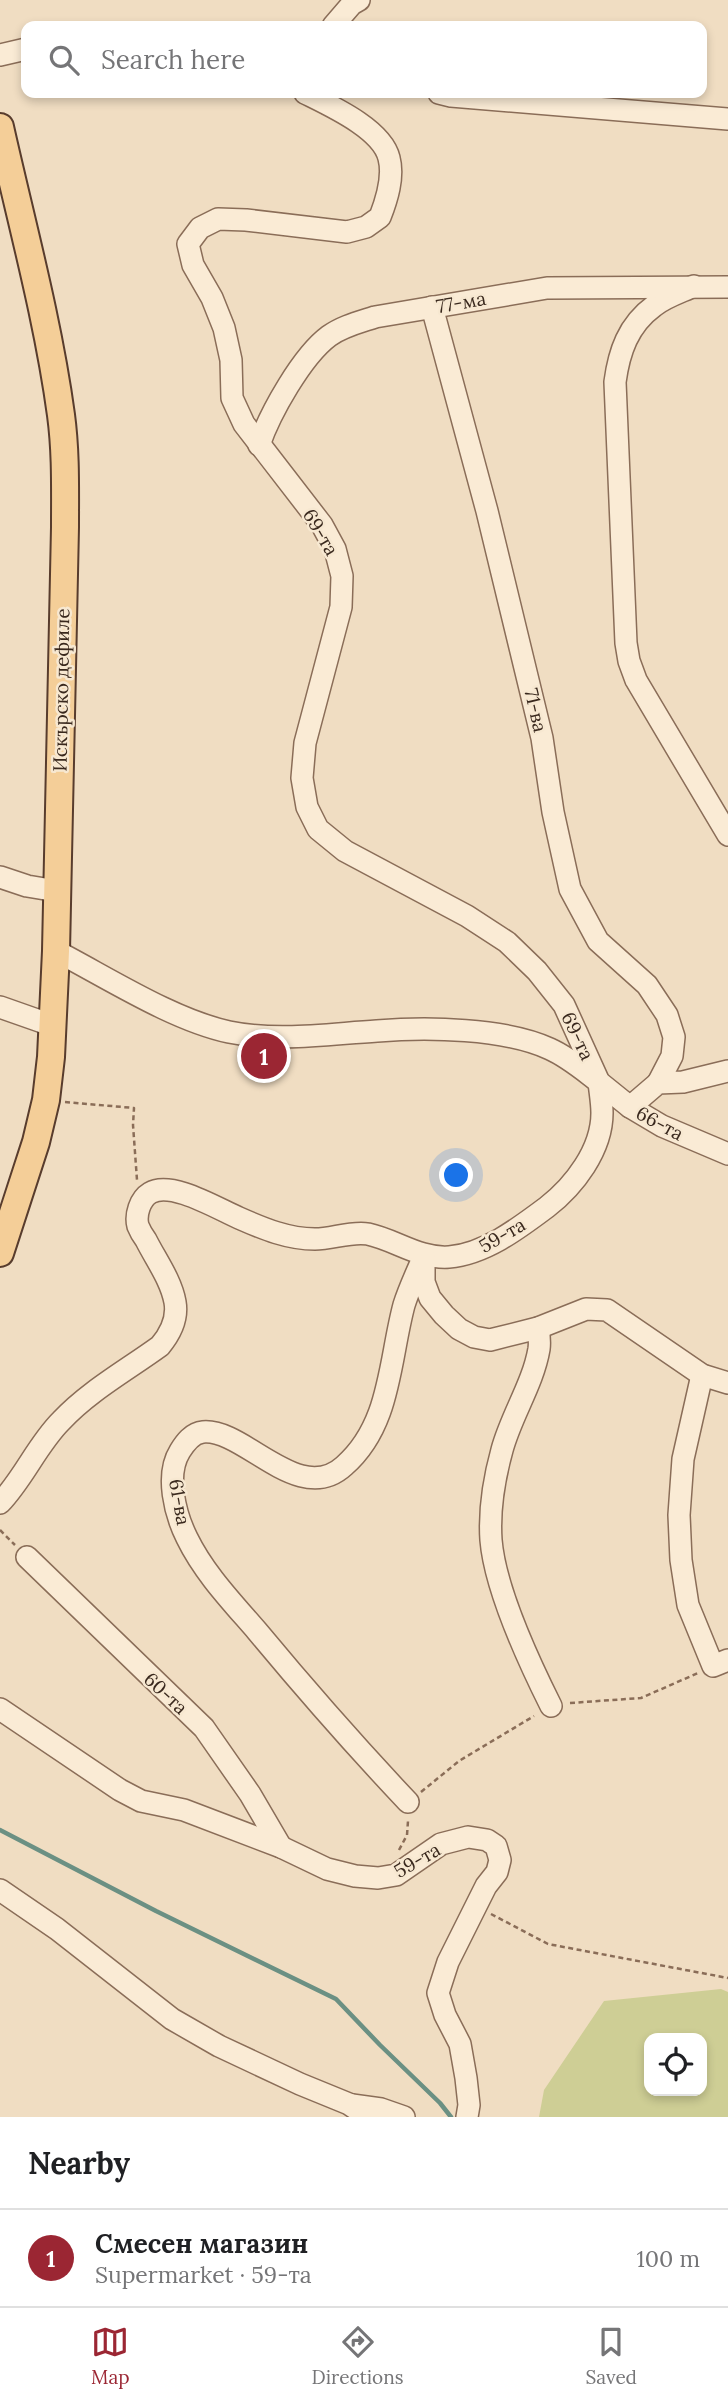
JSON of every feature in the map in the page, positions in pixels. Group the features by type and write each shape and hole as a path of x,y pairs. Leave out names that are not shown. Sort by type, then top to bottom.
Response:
{"main road":[{"name":"Искърско дефиле","path":"0,127 48,344 61,415 65,468 54,1026 46,1100 36,1142 0,1253"}],"street":[{"path":"338,21 359,0"},
{"path":"0,55 21,50"},
{"name":"69-та","path":"315,98 374,134 389,157 391,177 380,217 366,227 346,232 218,219 200,228 188,244 193,265 212,298 224,328 231,360 232,398 244,424 322,525 335,549 342,576 341,607 304,743 302,778 307,807 318,830 345,851 467,916 507,942 537,971 564,1005 598,1082"},
{"path":"475,98 728,119"},
{"path":"694,286 654,306 629,333 619,356 615,383 626,643 636,680 728,835"},
{"name":"77-ма","path":"259,445 279,401 315,351 329,336 348,326 375,317 547,288 728,287"},
{"name":"71-ва","path":"432,307 487,511 542,738 553,812 570,889 598,941 647,985 667,1015 674,1037 672,1056 658,1083"},
{"path":"0,877 27,886 57,891"},
{"path":"56,951 187,1019 229,1032 276,1037 428,1030 517,1038 550,1049 575,1063 598,1082"},
{"path":"0,1007 54,1026"},
{"path":"630,1107 658,1083 683,1082 728,1071"},
{"name":"66-та","path":"598,1082 630,1107 662,1126 728,1154"},
{"name":"59-та","path":"141,1204 150,1192 163,1189 179,1191 269,1231 294,1238 317,1240 364,1233 385,1238 424,1256 448,1257 469,1253 498,1240 556,1199 581,1172 596,1143 602,1115 598,1082"},
{"path":"0,1503 61,1420 88,1397 160,1346 169,1335 176,1305 168,1281 138,1226 141,1204"},
{"path":"424,1256 424,1282 430,1298 443,1315 474,1338 490,1340 538,1328 586,1309 607,1310 702,1374 728,1383"},
{"name":"61-ва","path":"408,1802 301,1685 206,1570 186,1537 172,1482 176,1457 187,1439 203,1432 222,1436 279,1467 302,1476 326,1477 343,1468 375,1426 384,1400 404,1304 424,1256"},
{"path":"538,1328 539,1348 502,1449 492,1495 491,1541 498,1575 514,1623 533,1671 551,1706"},
{"path":"702,1374 683,1460 679,1515 681,1560 688,1605 720,1663"},
{"name":"60-та","path":"27,1557 204,1728 250,1794 281,1847"},
{"name":"59-та","path":"0,1709 120,1790 141,1801 184,1810 281,1847 327,1869 378,1878 396,1875 441,1844 468,1837 487,1840 496,1846 500,1860 497,1872 475,1906 448,1962 438,1993 445,2015 460,2044 467,2091 467,2117"},
{"path":"0,1890 57,1929 172,2019 231,2051 349,2104 368,2117"},
{"path":"349,2104 381,2109 404,2117"}],"path":[{"path":"46,1100 134,1108 136,1170 141,1204"},
{"path":"398,1852 407,1835 408,1802"},
{"path":"475,1906 548,1944 728,1978"}],"green space":[{"path":"721,1989 728,1992 728,2117 539,2117 544,2090 604,2001"}],"waterway":[{"path":"0,1830 156,1911 336,1999 451,2117"}],"place":[{"name":"Смесен магазин","path":"264,1056"}]}
